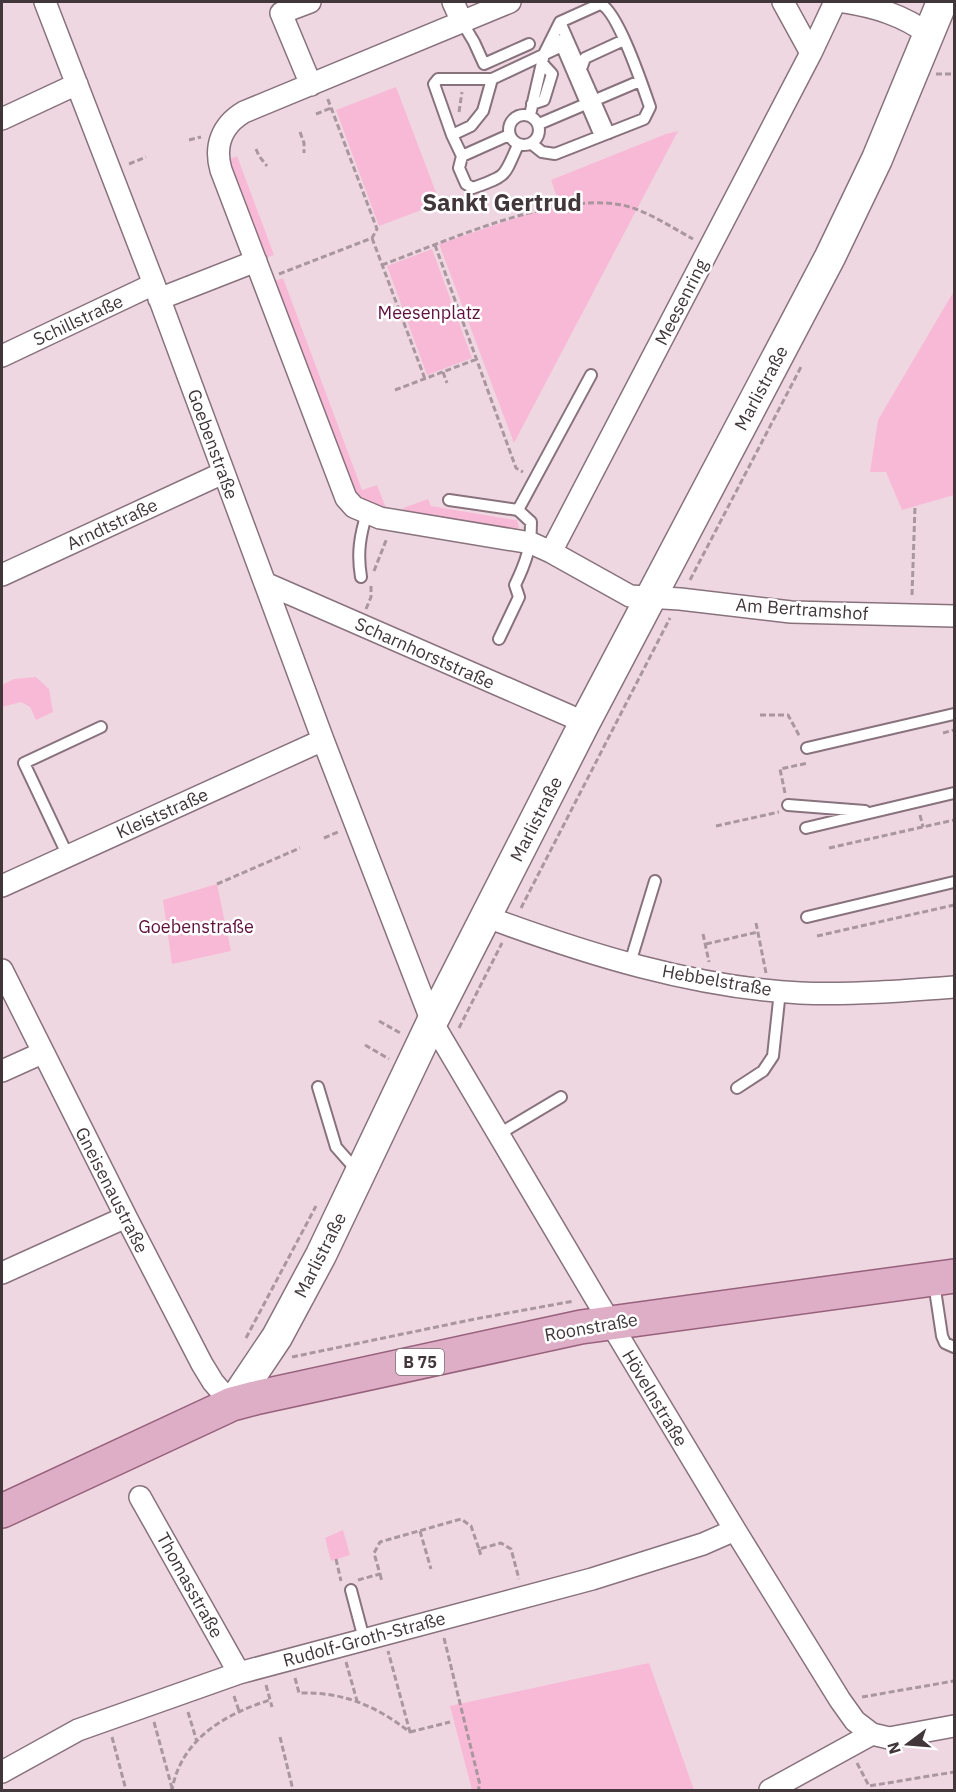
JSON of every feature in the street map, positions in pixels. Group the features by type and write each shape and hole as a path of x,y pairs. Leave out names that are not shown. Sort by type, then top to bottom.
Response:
{"main road":[{"name":"Marlistraße","path":"232,1404 277,1337 321,1255 432,1022 584,724 830,257 941,34 942,2"},
{"name":"Roonstraße","path":"232,1404 610,1322 944,1277"},
{"name":"B 75","path":"2,1511 232,1404"}],"street":[{"name":"Goebenstraße","path":"45,2 323,740 432,1022"},
{"path":"310,2 281,13 316,83"},
{"path":"453,2 462,22"},
{"path":"510,2 238,116 227,125 220,139 219,164 346,498 354,507 395,521 531,543 630,596 651,597"},
{"path":"783,2 811,53"},
{"name":"Meesenring","path":"551,552 811,53 835,2"},
{"path":"844,2 875,4 941,34"},
{"path":"2,119 76,84"},
{"path":"156,292 259,270"},
{"name":"Schillstraße","path":"2,356 156,292"},
{"name":"Arndtstraße","path":"2,575 223,473"},
{"name":"Scharnhorststraße","path":"265,583 584,724"},
{"name":"Am Bertramshof","path":"651,597 791,612 954,616"},
{"name":"Kleiststraße","path":"2,885 323,740"},
{"name":"Hebbelstraße","path":"487,917 592,954 707,981 800,993 875,992 954,987"},
{"name":"Gneisenaustraße","path":"2,970 42,1053 207,1373 232,1404"},
{"name":"Hövelnstraße","path":"432,1022 735,1530 840,1700 855,1720 872,1734"},
{"path":"2,1071 42,1053"},
{"path":"2,1273 126,1217"},
{"name":"Thomasstraße","path":"141,1497 236,1683"},
{"name":"Rudolf-Groth-Straße","path":"2,1772 78,1730 236,1683 363,1639 603,1575 703,1544 735,1530"},
{"path":"770,1791 872,1734 889,1738 954,1726"}],"lane":[{"path":"530,116 543,58 558,27 600,4 604,5 609,10 624,40 650,107 644,119 555,154 542,152 532,144"},
{"path":"462,22 484,64"},
{"path":"558,27 562,46 591,102"},
{"path":"558,27 581,69 604,135"},
{"path":"581,69 585,58 624,40"},
{"path":"476,79 475,71 484,64 529,44"},
{"path":"518,145 507,172 499,178 472,188 466,184 459,168 462,156 434,84 438,79 492,79 543,58 562,46"},
{"path":"452,135 471,126 483,111 492,79"},
{"path":"539,124 640,81"},
{"path":"523,114 530,116 539,124 540,132 532,144 518,145 509,135 511,122 523,114"},
{"path":"462,156 509,135"},
{"path":"518,510 591,375"},
{"path":"449,500 518,510 531,522 531,543 527,560 515,585 519,597 499,639"},
{"path":"361,577 358,557 360,535 367,513"},
{"path":"807,748 954,714"},
{"path":"68,856 24,764 101,727"},
{"path":"806,828 954,793"},
{"path":"788,805 875,811"},
{"path":"630,963 655,881"},
{"path":"807,916 954,882"},
{"path":"737,1088 763,1071 773,1056 772,990"},
{"path":"318,1087 336,1147 360,1174"},
{"path":"499,1134 561,1096"},
{"path":"944,1277 942,1336 945,1343 954,1347"},
{"path":"351,1586 363,1639"}],"path":[{"path":"935,74 954,74"},
{"path":"259,270 372,238 377,229 331,108 316,83"},
{"path":"316,114 331,108"},
{"path":"300,132 304,143 304,153"},
{"path":"256,149 267,166"},
{"path":"382,265 528,214 560,206 604,203 624,206 646,214 710,247"},
{"path":"372,238 425,379"},
{"path":"435,245 516,468 536,478"},
{"path":"394,390 478,359"},
{"path":"443,372 447,383"},
{"path":"911,615 915,506"},
{"path":"760,715 788,715 807,748"},
{"path":"934,735 954,730"},
{"path":"716,826 789,810 780,769 810,762"},
{"path":"829,848 954,820"},
{"path":"217,884 300,848"},
{"path":"817,936 954,905"},
{"path":"756,923 772,990"},
{"path":"706,944 758,932"},
{"path":"704,934 711,968 707,981"},
{"path":"379,1021 406,1037"},
{"path":"365,1045 393,1061"},
{"path":"288,1358 564,1302"},
{"path":"382,1582 374,1552 380,1542 461,1519 471,1526 481,1556"},
{"path":"420,1530 430,1569"},
{"path":"479,1549 501,1543 511,1550 524,1597"},
{"path":"351,1586 380,1574"},
{"path":"439,1619 480,1785 477,1791"},
{"path":"387,1650 410,1732"},
{"path":"346,1660 357,1701"},
{"path":"294,1674 299,1693 330,1694 357,1701 382,1713 410,1732 450,1722"},
{"path":"840,1700 954,1682"},
{"path":"236,1683 239,1711"},
{"path":"171,1790 179,1768 197,1742 224,1718 270,1700"},
{"path":"188,1710 197,1742"},
{"path":"151,1712 171,1790"},
{"path":"110,1728 126,1791"},
{"path":"280,1737 293,1791"},
{"path":"848,1747 870,1786 954,1772"}],"green space":[{"path":"396,87 440,203 379,226 336,110"},
{"path":"678,131 514,443 439,244 528,214 560,206 551,180"},
{"path":"237,156 274,255 265,258 226,161"},
{"name":"Meesenplatz","path":"432,249 472,358 427,375 387,266"},
{"path":"283,278 362,490 377,485 385,510 358,501 272,282"},
{"path":"954,291 954,495 902,510 886,472 870,472 878,420"},
{"path":"428,499 431,506 517,520 519,527 513,532 405,512 403,508"},
{"path":"36,677 49,689 53,712 36,720 30,707 21,702 2,707 2,685 14,679"},
{"name":"Goebenstraße","path":"217,884 231,951 172,964 163,900"},
{"path":"343,1530 350,1555 331,1561 325,1538"},
{"path":"649,1663 694,1790 472,1790 450,1706"}],"district":[{"name":"Sankt Gertrud","path":"502,202"}]}
